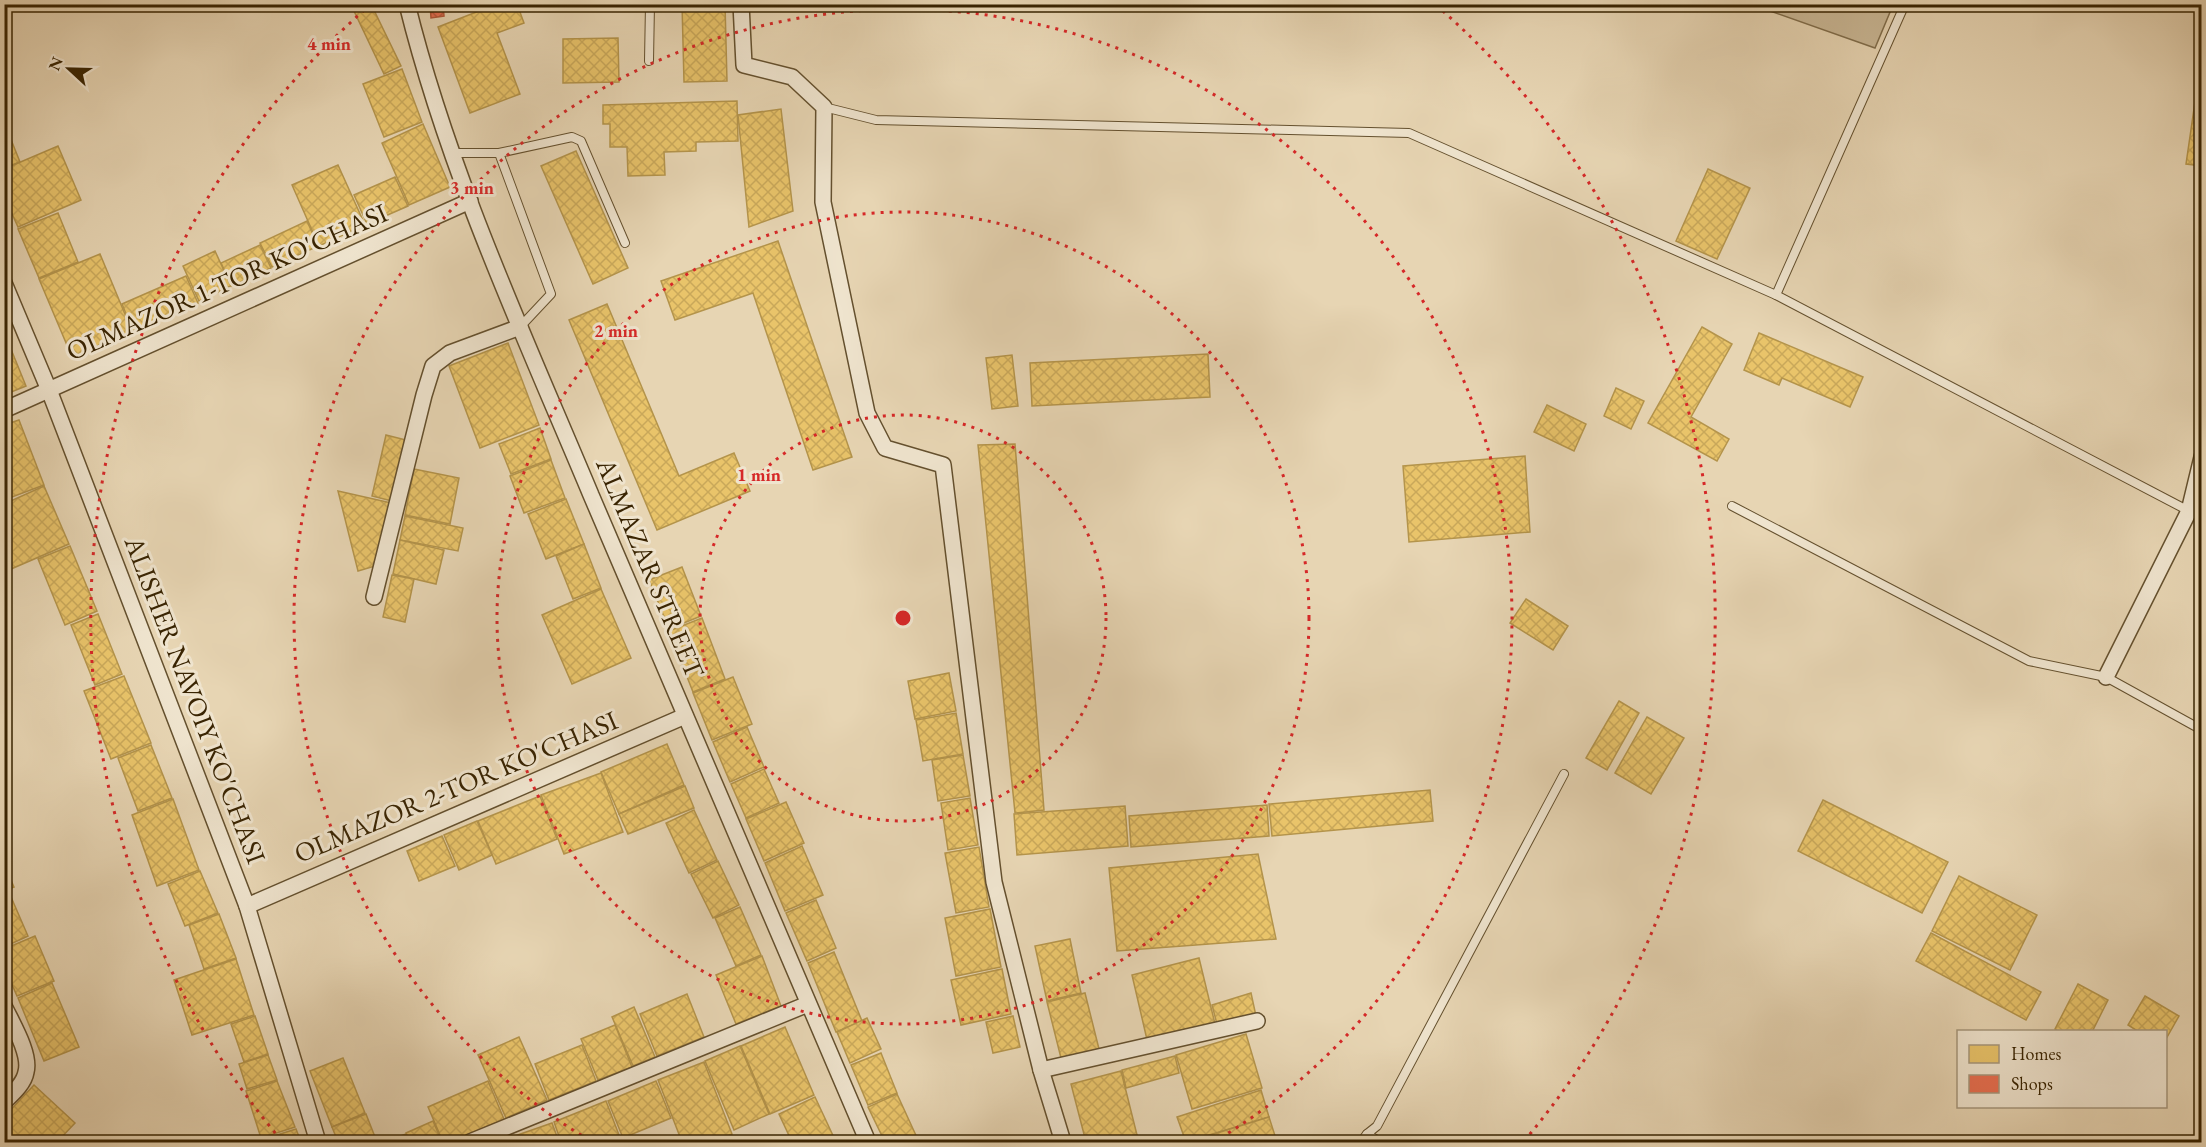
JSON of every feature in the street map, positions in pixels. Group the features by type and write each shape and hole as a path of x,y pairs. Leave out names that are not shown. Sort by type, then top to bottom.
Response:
{"street":[{"name":"ALMAZAR STREET","path":"407,4 417,45 451,153 520,327 868,1143"},
{"path":"741,4 744,66 792,77 824,107 823,202 867,413 885,448 943,465 994,882 1041,1070 1063,1143"},
{"name":"OLMAZOR 1-TOR KO'CHASI","path":"4,410 470,201"},
{"name":"ALISHER NAVOIY KO'CHASI","path":"4,283 49,390 247,906 318,1143"},
{"path":"375,597 433,366 450,353 520,327"},
{"path":"2106,677 2195,513 2202,457"},
{"name":"OLMAZOR 2-TOR KO'CHASI","path":"247,906 685,716"},
{"path":"470,1143 808,1004"},
{"path":"4,1006 26,1054 26,1072 18,1087 4,1102"},
{"path":"1041,1070 1257,1020"}],"lane":[{"path":"649,61 650,4"},
{"path":"1776,295 1905,4"},
{"path":"824,107 876,120 1409,133 1776,295 2195,513"},
{"path":"451,153 499,153 572,137 581,141 625,243"},
{"path":"499,153 551,294 520,327"},
{"path":"1731,506 2029,661 2106,677 2202,730"},
{"path":"1361,1143 1377,1126 1564,774"},
{"path":"1367,1134 1380,1143"}],"shaded area":[{"path":"1753,5 1893,5 1875,48"}],"building: Homes":[{"path":"366,4 371,4 401,66 384,74 354,11"},
{"path":"497,4 517,4 524,23 497,33 520,94 470,113 438,27"},
{"path":"682,4 725,4 727,81 684,82"},
{"path":"2194,4 2202,4 2202,11 2193,10"},
{"path":"618,38 619,82 563,83 563,39"},
{"path":"402,69 422,122 384,137 363,84"},
{"path":"2197,88 2202,88 2202,166 2186,164"},
{"path":"737,101 738,141 696,142 696,151 664,152 665,175 628,176 627,147 610,147 610,124 603,124 603,105"},
{"path":"781,109 793,211 749,227 738,115"},
{"path":"4,122 20,162 4,168"},
{"path":"423,124 450,187 409,205 382,143"},
{"path":"58,146 81,200 18,227 4,196 4,169"},
{"path":"576,151 628,268 593,284 541,166"},
{"path":"338,165 365,225 319,246 292,185"},
{"path":"1708,169 1750,188 1717,259 1676,241"},
{"path":"395,177 408,206 367,224 354,195"},
{"path":"58,213 78,262 39,278 18,229"},
{"path":"307,221 318,246 272,267 260,243"},
{"path":"778,241 852,457 813,470 753,293 675,320 661,281"},
{"path":"260,245 271,268 232,286 221,263"},
{"path":"215,251 231,286 199,301 183,266"},
{"path":"100,254 132,331 72,357 39,279"},
{"path":"186,276 198,303 133,331 122,304"},
{"path":"607,304 679,476 734,453 750,491 657,530 569,320"},
{"path":"1702,327 1732,344 1691,417 1729,439 1717,461 1648,423"},
{"path":"4,332 26,386 4,395"},
{"path":"1759,333 1863,377 1850,407 1782,378 1779,385 1744,370"},
{"path":"508,343 539,425 480,448 449,366"},
{"path":"1208,354 1210,397 1032,406 1030,363"},
{"path":"1012,355 1018,406 992,409 986,358"},
{"path":"1616,388 1644,401 1631,429 1604,416"},
{"path":"1547,405 1586,424 1574,451 1534,432"},
{"path":"19,420 44,485 4,500 4,425"},
{"path":"540,428 551,459 511,474 499,444"},
{"path":"386,435 410,441 396,502 372,496"},
{"path":"1015,444 1044,810 1015,813 978,445"},
{"path":"1525,456 1530,532 1409,542 1403,466"},
{"path":"551,460 565,498 524,513 510,476"},
{"path":"414,469 459,478 450,524 405,515"},
{"path":"44,486 69,544 4,572 4,504"},
{"path":"338,491 396,504 382,564 358,571"},
{"path":"566,499 584,544 546,559 528,514"},
{"path":"405,516 463,528 458,551 400,540"},
{"path":"400,540 444,550 436,584 393,574"},
{"path":"584,544 601,588 573,599 556,556"},
{"path":"70,546 97,611 65,625 38,559"},
{"path":"682,567 701,616 669,629 649,580"},
{"path":"392,575 414,579 405,622 383,617"},
{"path":"601,589 631,658 572,684 542,615"},
{"path":"1526,599 1568,626 1553,650 1510,623"},
{"path":"98,614 122,674 95,685 71,625"},
{"path":"702,618 725,679 693,692 669,631"},
{"path":"949,673 956,711 915,719 908,681"},
{"path":"124,676 151,743 111,759 84,691"},
{"path":"733,677 752,724 712,740 693,693"},
{"path":"1619,701 1639,713 1607,770 1586,758"},
{"path":"956,713 963,754 923,761 916,720"},
{"path":"1647,717 1684,738 1651,794 1615,773"},
{"path":"747,727 764,767 730,782 713,742"},
{"path":"667,744 684,785 619,814 601,772"},
{"path":"151,745 172,798 138,811 118,758"},
{"path":"963,755 970,796 938,801 932,760"},
{"path":"764,769 779,803 746,818 731,784"},
{"path":"601,773 623,832 564,854 541,795"},
{"path":"685,786 694,808 628,834 619,814"},
{"path":"1430,790 1433,821 1272,836 1269,804"},
{"path":"540,796 557,839 496,864 478,821"},
{"path":"970,798 978,845 948,850 941,803"},
{"path":"173,799 199,870 157,886 132,815"},
{"path":"1823,800 1948,862 1922,913 1798,851"},
{"path":"786,802 804,843 764,861 746,819"},
{"path":"1267,805 1269,836 1131,847 1129,816"},
{"path":"1125,806 1128,846 1017,855 1014,814"},
{"path":"694,810 717,860 689,873 666,823"},
{"path":"477,821 492,855 459,870 444,835"},
{"path":"442,836 455,866 419,881 407,851"},
{"path":"802,846 823,895 785,911 765,863"},
{"path":"979,847 989,907 956,913 945,853"},
{"path":"1258,854 1276,939 1117,951 1109,868"},
{"path":"718,861 739,905 713,918 691,874"},
{"path":"4,864 14,887 4,891"},
{"path":"200,871 218,913 185,926 168,884"},
{"path":"1959,876 2037,915 2010,970 1932,931"},
{"path":"8,890 28,936 4,947 4,892"},
{"path":"816,900 836,948 807,961 786,913"},
{"path":"740,907 761,955 736,966 715,918"},
{"path":"990,909 1001,967 956,976 945,918"},
{"path":"219,914 236,958 204,969 189,925"},
{"path":"1931,933 2041,992 2026,1020 1916,961"},
{"path":"35,936 54,981 17,996 4,966 4,949"},
{"path":"1070,939 1081,993 1047,1001 1035,946"},
{"path":"834,952 862,1021 836,1032 808,963"},
{"path":"762,956 781,1006 736,1024 716,975"},
{"path":"1199,958 1216,1028 1148,1044 1132,975"},
{"path":"236,959 254,1015 192,1035 174,980"},
{"path":"1002,969 1011,1014 961,1025 951,980"},
{"path":"52,983 79,1047 44,1061 18,998"},
{"path":"2078,984 2108,1000 2093,1030 2055,1029"},
{"path":"1085,993 1100,1053 1062,1062 1047,1002"},
{"path":"1251,993 1256,1016 1218,1028 1212,1005"},
{"path":"687,994 704,1037 657,1056 640,1014"},
{"path":"2145,996 2179,1016 2167,1037 2167,1030 2136,1030 2128,1025"},
{"path":"634,1007 655,1057 633,1066 612,1017"},
{"path":"255,1016 268,1054 244,1062 231,1024"},
{"path":"1013,1016 1020,1047 993,1053 986,1022"},
{"path":"867,1018 881,1049 850,1063 837,1032"},
{"path":"615,1025 632,1067 598,1080 581,1039"},
{"path":"785,1027 814,1095 770,1114 741,1046"},
{"path":"1246,1034 1262,1088 1192,1109 1176,1055"},
{"path":"519,1037 547,1100 506,1118 478,1055"},
{"path":"582,1045 596,1081 549,1100 535,1064"},
{"path":"740,1046 769,1114 734,1130 705,1061"},
{"path":"881,1053 897,1093 868,1105 851,1065"},
{"path":"268,1055 277,1080 247,1089 239,1064"},
{"path":"1175,1056 1179,1073 1126,1088 1122,1070"},
{"path":"343,1058 365,1113 332,1127 310,1071"},
{"path":"704,1062 732,1134 711,1142 682,1142 658,1080"},
{"path":"1121,1071 1137,1135 1109,1142 1086,1142 1071,1084"},
{"path":"277,1081 295,1127 261,1138 246,1091"},
{"path":"488,1081 504,1119 451,1142 443,1142 428,1107"},
{"path":"656,1081 671,1118 623,1138 608,1101"},
{"path":"34,1085 75,1123 57,1142 4,1142 4,1117"},
{"path":"1261,1090 1269,1117 1186,1142 1177,1117"},
{"path":"897,1094 919,1142 885,1142 868,1107"},
{"path":"815,1097 836,1142 792,1142 779,1114"},
{"path":"606,1101 619,1135 599,1142 561,1142 554,1122"},
{"path":"366,1114 377,1142 338,1142 332,1127"},
{"path":"1269,1117 1277,1142 1188,1142"},
{"path":"433,1121 442,1142 410,1142 406,1133"},
{"path":"552,1123 559,1142 511,1142 509,1138"},
{"path":"296,1129 301,1142 255,1142"},
{"path":"406,1134 409,1142 384,1142"},
{"path":"1137,1135 1139,1142 1112,1142"}],"building: Shops":[{"path":"430,4 443,4 444,16 431,18"}]}
